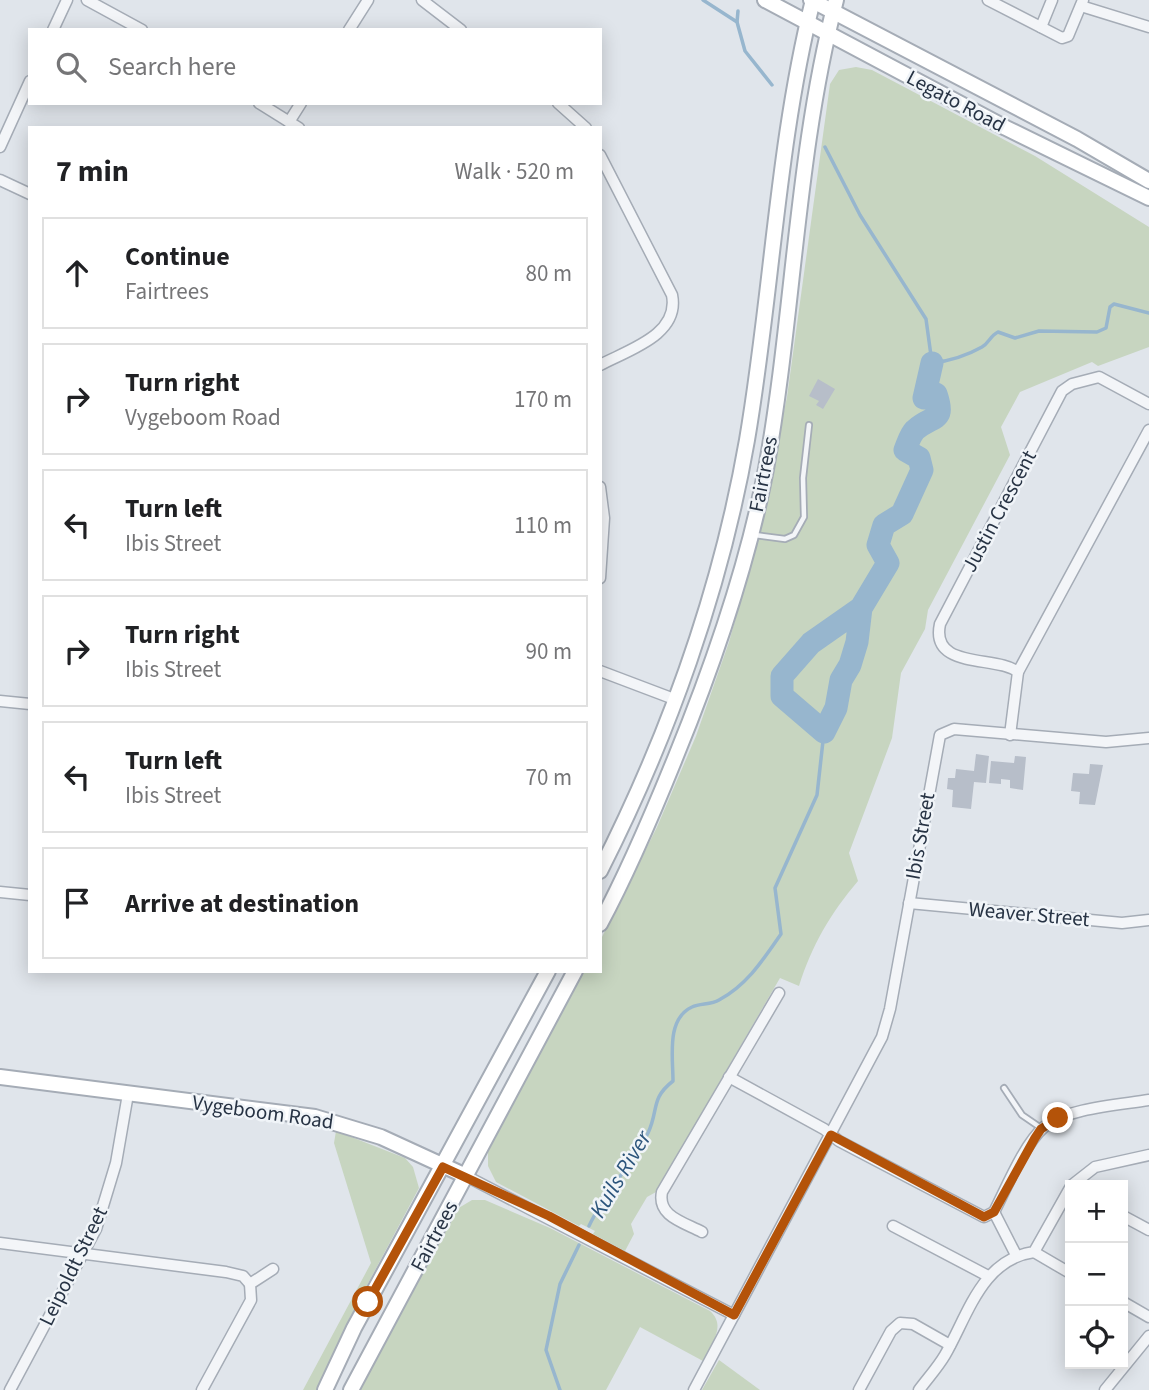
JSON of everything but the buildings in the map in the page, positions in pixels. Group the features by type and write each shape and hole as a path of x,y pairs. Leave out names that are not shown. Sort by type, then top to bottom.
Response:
{"main road":[{"name":"Legato Road","path":"765,0 828,34 1148,191"},
{"name":"Legato Road","path":"813,0 835,6 1077,139 1148,191"},
{"name":"Fairtrees","path":"602,867 646,776 674,699 710,594 747,444 794,83 813,0"},
{"name":"Fairtrees","path":"602,921 660,795 701,693 720,643 751,535 765,470 785,345 815,95 835,6"},
{"name":"Fairtrees","path":"325,1390 354,1328 547,973"},
{"name":"Fairtrees","path":"351,1390 574,973"},
{"name":"Vygeboom Road","path":"0,1077 331,1121 381,1138 466,1176"}],"street":[{"path":"54,28 67,0"},
{"path":"87,0 138,28"},
{"path":"350,28 368,0"},
{"path":"422,0 458,28"},
{"path":"988,0 1066,37 1082,3 1149,27"},
{"path":"1041,27 1052,0"},
{"path":"0,146 28,85"},
{"path":"263,105 294,125 300,105"},
{"path":"560,105 584,126"},
{"path":"602,159 672,295 675,306 667,325 659,333 602,364"},
{"path":"0,180 28,193"},
{"name":"Justin Crescent","path":"1018,672 1011,667 971,661 947,650 939,639 940,624 1062,391 1072,384 1099,377 1149,404"},
{"path":"1010,734 1018,672 1149,430"},
{"path":"602,508 602,554"},
{"path":"602,672 674,699"},
{"path":"0,701 28,704"},
{"name":"Ibis Street","path":"694,1390 831,1135 888,1021 937,739 943,732 954,729 1106,742 1149,738"},
{"path":"0,891 28,895"},
{"name":"Weaver Street","path":"909,903 1122,923 1149,920"},
{"path":"702,1231 668,1214 660,1201 667,1182 779,993"},
{"path":"729,1077 977,1215 987,1216 994,1212 1041,1129 1068,1115 1149,1100"},
{"name":"Leipoldt Street","path":"10,1390 96,1229 116,1163 128,1094"},
{"path":"1079,1180 1095,1167 1149,1156"},
{"name":"Vygeboom Road","path":"466,1176 734,1315"},
{"path":"1034,1252 1065,1198"},
{"path":"994,1212 1016,1255"},
{"path":"1128,1219 1149,1230"},
{"path":"893,1226 988,1276"},
{"path":"0,1243 243,1276 250,1284 251,1300 202,1390"},
{"path":"919,1390 950,1345 988,1276 1016,1255 1034,1252 1065,1270"},
{"path":"250,1284 273,1269"},
{"path":"1128,1305 1149,1317"},
{"path":"859,1390 891,1331 900,1323 913,1324 950,1345"},
{"path":"1105,1390 1149,1336"}],"lane":[{"path":"751,535 785,539 800,527 804,517 803,478 809,425"},
{"path":"1004,1088 1022,1115 1041,1129"}],"green space":[{"path":"856,67 872,70 1035,156 1149,227 1149,347 1098,366 1092,362 1020,392 1001,427 1010,455 928,610 925,629 901,673 892,738 849,853 858,881 823,931 799,986 780,978 656,1192 647,1197 631,1224 634,1234 625,1251 593,1234 595,1231 581,1224 579,1226 496,1182 488,1166 488,1152 583,973 602,973 602,937 657,827 696,736 729,642 756,545 787,397 830,84 839,70"},
{"path":"336,1131 405,1158 413,1167 419,1188 350,1317 318,1390 303,1390 371,1263 334,1143"},
{"path":"472,1200 485,1200 550,1228 710,1311 715,1317 717,1329 703,1361 640,1327 606,1390 360,1390 457,1209"},
{"path":"719,1360 760,1390 702,1390"}],"waterway":[{"path":"703,0 737,22 745,51 772,85"},
{"path":"737,22 738,11"},
{"name":"Kuils River","path":"825,147 860,215 926,319 932,363 958,358 976,350 998,332 1015,338 1039,331 1097,332 1106,328 1110,307 1114,304 1149,313"},
{"name":"Kuils River","path":"861,608 857,642 850,665 841,680 836,708 824,732 782,696 782,676 811,643 861,608 888,563 878,545 884,525 902,514 922,470 919,458 905,450 913,432 936,417 939,410 936,394 924,398 932,363"},
{"name":"Kuils River","path":"589,1226 648,1133 658,1099 673,1081 672,1050 678,1020 692,1007 716,1002 738,987 754,971 781,934 775,888 817,795 824,732"},
{"name":"Kuils River","path":"560,1390 546,1350 560,1284 579,1245"}],"route":[{"path":"368,1302 443,1167 549,1216 734,1315 831,1135 984,1217 994,1212 1038,1133 1058,1118"}]}
